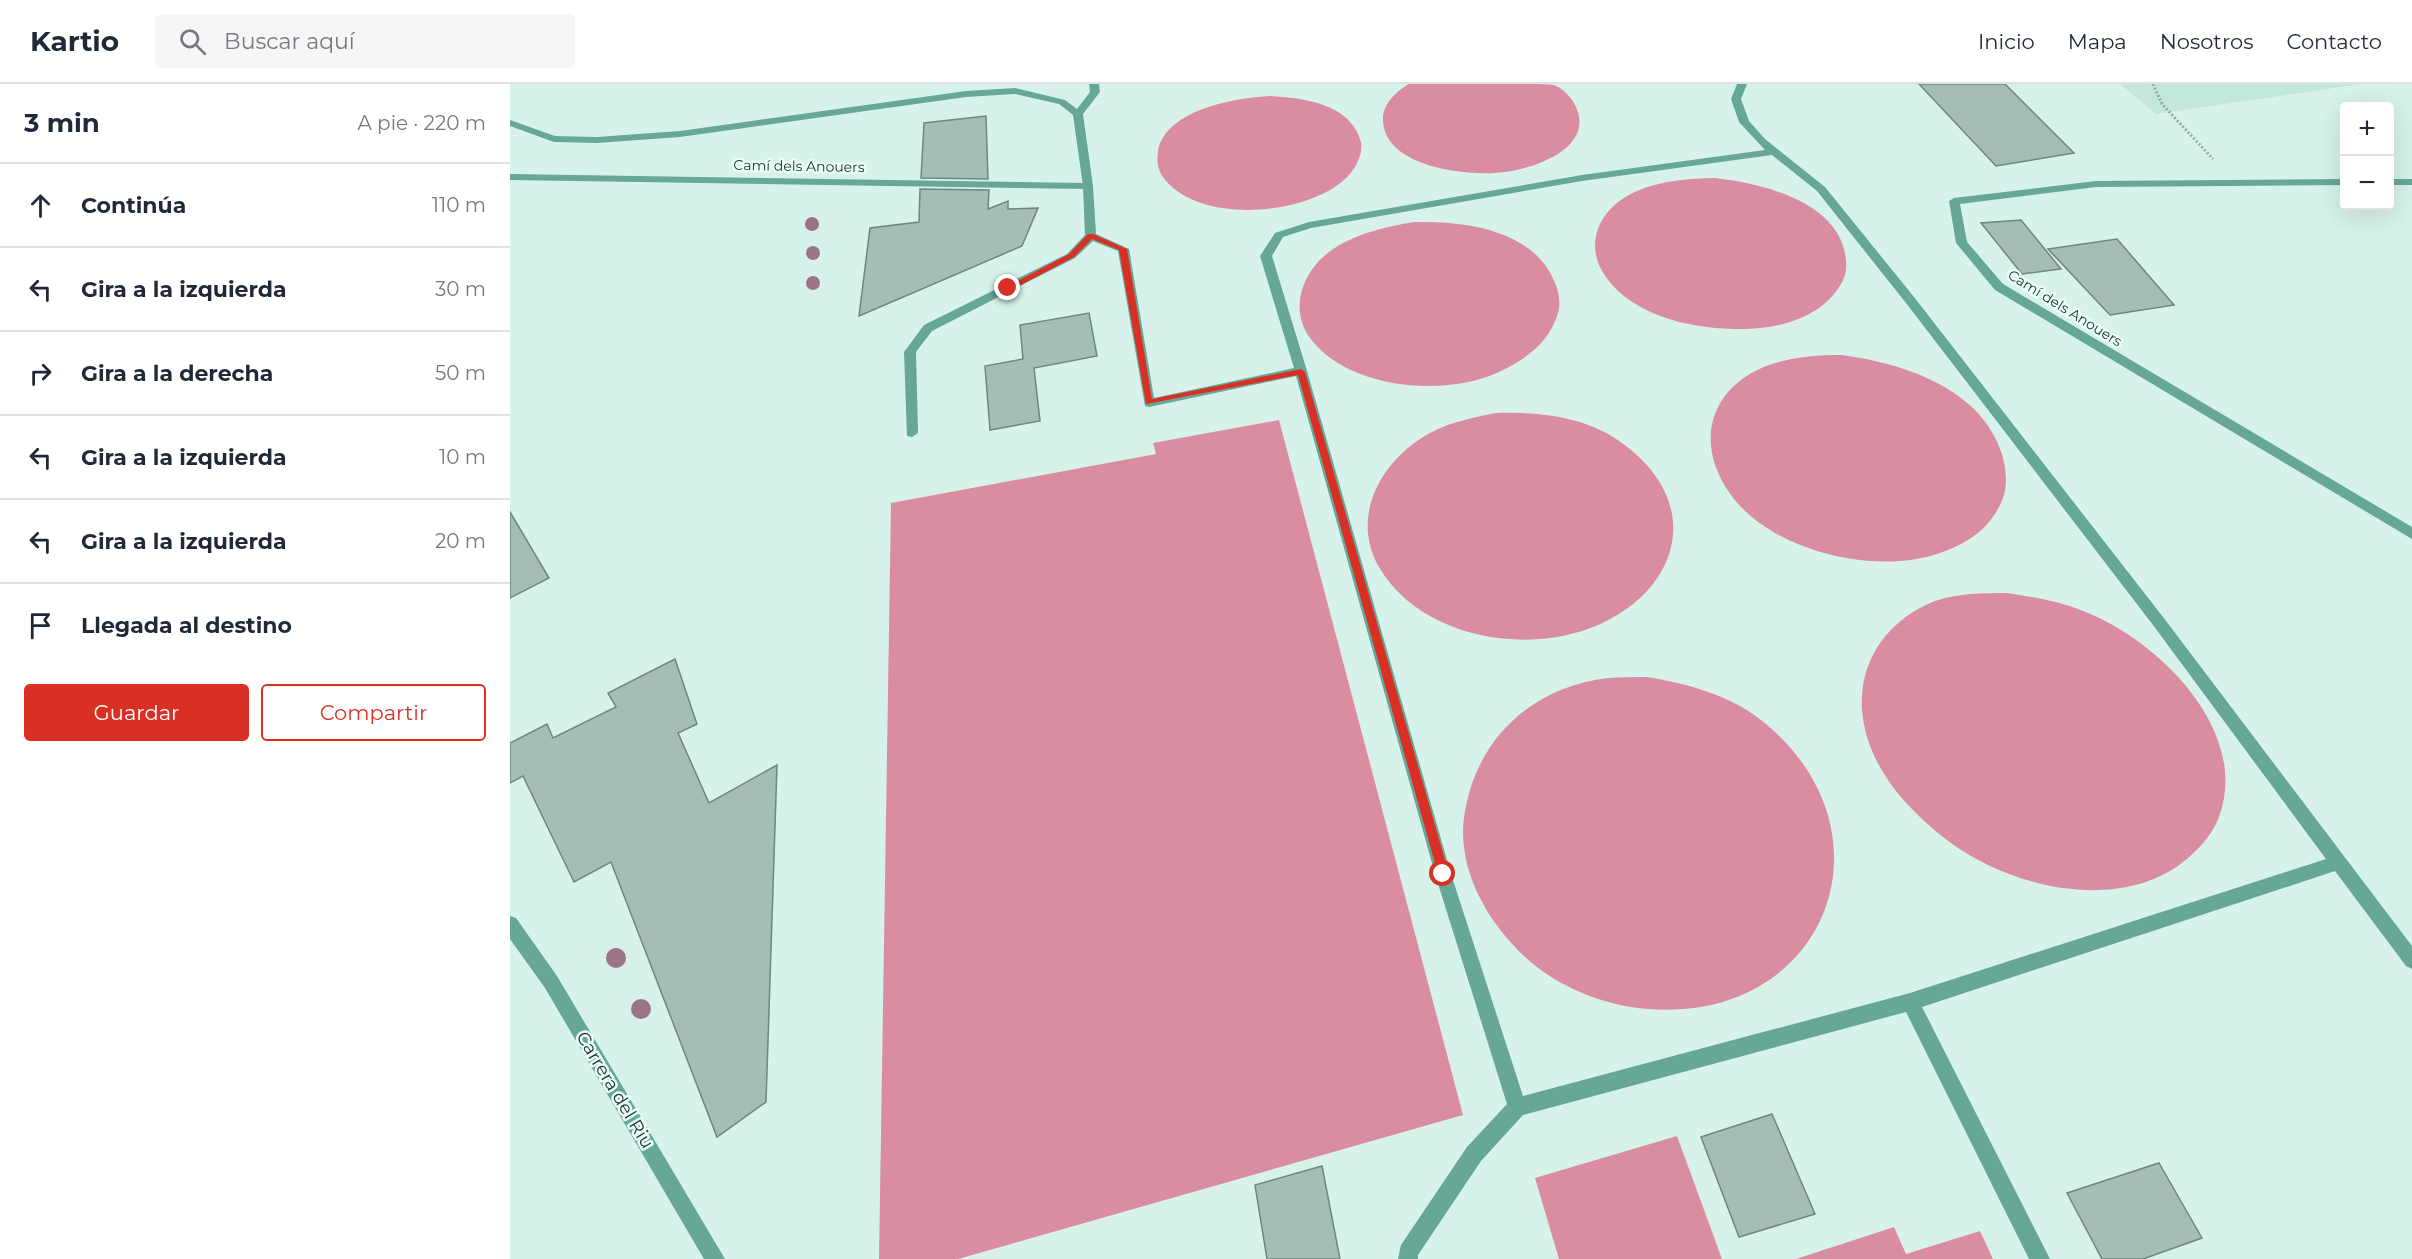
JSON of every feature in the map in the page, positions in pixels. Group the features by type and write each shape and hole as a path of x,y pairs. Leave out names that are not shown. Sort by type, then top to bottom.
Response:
{"street":[{"path":"1078,114 1095,92 1094,84"},
{"path":"1742,84 1737,99 1744,122 1761,141 1821,189 1910,300 2158,621 2337,863 2412,960"},
{"path":"510,123 554,139 597,140 680,134 966,94 1015,91 1062,102 1078,114 1088,186 1091,236 1071,256 928,328 910,352 912,433"},
{"path":"1517,1107 1443,874 1266,256 1279,235 1309,225 1582,178 1775,152"},
{"name":"Camí dels Anouers","path":"510,177 1088,186"},
{"name":"Camí dels Anouers","path":"2340,182 2096,184 1954,201 1962,243 1999,286 2412,534"},
{"path":"2394,182 2412,182"},
{"path":"1091,236 1123,249 1149,402 1301,372"},
{"path":"1408,1259 1408,1252 1473,1154 1517,1107 1910,1002 2337,863"},
{"name":"Carrera del Riu","path":"510,924 551,982 715,1259"},
{"path":"1910,1002 2040,1259"}],"path":[{"path":"2153,84 2162,104 2234,182"}],"shaded area":[{"path":"1409,84 1554,85 1567,94 1576,107 1579,122 1576,136 1567,147 1554,156 1507,172 1462,172 1425,164 1395,147 1386,135 1383,119 1385,108 1396,94"},
{"path":"2120,84 2361,84 2156,114"},
{"path":"1270,96 1324,105 1347,119 1356,129 1361,142 1359,159 1349,175 1332,189 1309,200 1283,207 1255,210 1227,209 1202,203 1180,193 1163,177 1158,164 1158,151 1164,137 1174,125 1204,108"},
{"path":"1715,178 1771,189 1809,206 1824,218 1836,232 1844,249 1846,262 1843,280 1826,302 1806,315 1784,324 1760,328 1716,328 1669,319 1647,310 1628,299 1611,284 1599,265 1595,249 1601,222 1611,209 1636,191 1652,186 1668,182"},
{"path":"1414,222 1454,224 1495,232 1531,251 1545,265 1556,287 1559,306 1549,333 1535,349 1509,367 1476,380 1451,385 1424,386 1396,384 1370,377 1345,367 1324,353 1308,335 1301,318 1301,293 1311,272 1321,259 1349,240 1381,229"},
{"path":"1841,355 1914,372 1937,383 1958,396 1977,412 1992,431 2002,454 2006,487 1998,509 1977,534 1948,550 1911,560 1884,562 1855,559 1797,544 1771,531 1749,514 1731,495 1718,473 1712,452 1711,431 1716,412 1726,395 1740,381 1760,369 1783,361"},
{"path":"1496,413 1529,413 1578,421 1608,434 1622,443 1651,470 1668,499 1673,528 1668,556 1654,582 1632,605 1603,623 1567,635 1541,639 1488,636 1462,630 1437,620 1414,606 1395,588 1379,567 1370,547 1368,527 1370,507 1387,470 1401,454 1436,430"},
{"path":"1279,420 1463,1115 958,1259 879,1259 891,503 1156,454 1153,443"},
{"path":"1980,593 2007,593 2064,605 2111,624 2140,643 2167,666 2191,692 2210,721 2222,752 2225,784 2219,817 2210,834 2197,849 2188,858 2162,875 2132,886 2101,890 2069,889 2037,883 2005,873 1977,859 1935,830 1905,801 1880,768 1865,730 1862,691 1872,658 1880,643 1904,618 1935,601"},
{"path":"1647,677 1707,691 1735,703 1761,720 1804,765 1828,814 1834,864 1824,911 1799,953 1761,985 1710,1005 1648,1009 1631,1007 1597,999 1550,976 1523,955 1496,925 1476,890 1464,851 1465,811 1472,784 1482,760 1513,720 1556,692 1581,683 1608,678"},
{"path":"1677,1136 1722,1259 1559,1259 1535,1178"},
{"path":"1894,1227 1906,1254 1980,1231 1993,1259 1796,1259"}],"building":[{"path":"1919,84 2005,84 2074,153 1996,166"},
{"path":"986,116 988,179 921,178 924,123"},
{"path":"920,189 989,190 988,209 1008,201 1008,209 1038,208 1022,246 859,316 870,228 919,222"},
{"path":"2021,220 2061,269 2022,274 1981,223"},
{"path":"2117,239 2174,305 2110,315 2048,249"},
{"path":"1089,313 1097,356 1034,368 1040,421 990,430 985,366 1023,359 1020,325"},
{"path":"510,512 549,578 510,598"},
{"path":"675,659 697,724 678,733 709,803 777,765 766,1102 717,1137 611,862 574,882 523,776 510,783 510,743 547,724 553,738 616,707 608,693"},
{"path":"1772,1114 1815,1214 1739,1237 1701,1137"},
{"path":"2159,1163 2202,1238 2143,1259 2102,1259 2067,1193"},
{"path":"1322,1166 1340,1259 1267,1259 1255,1185"}],"route":[{"path":"1008,288 1071,256 1091,236 1123,249 1149,402 1301,372 1443,874"}]}
